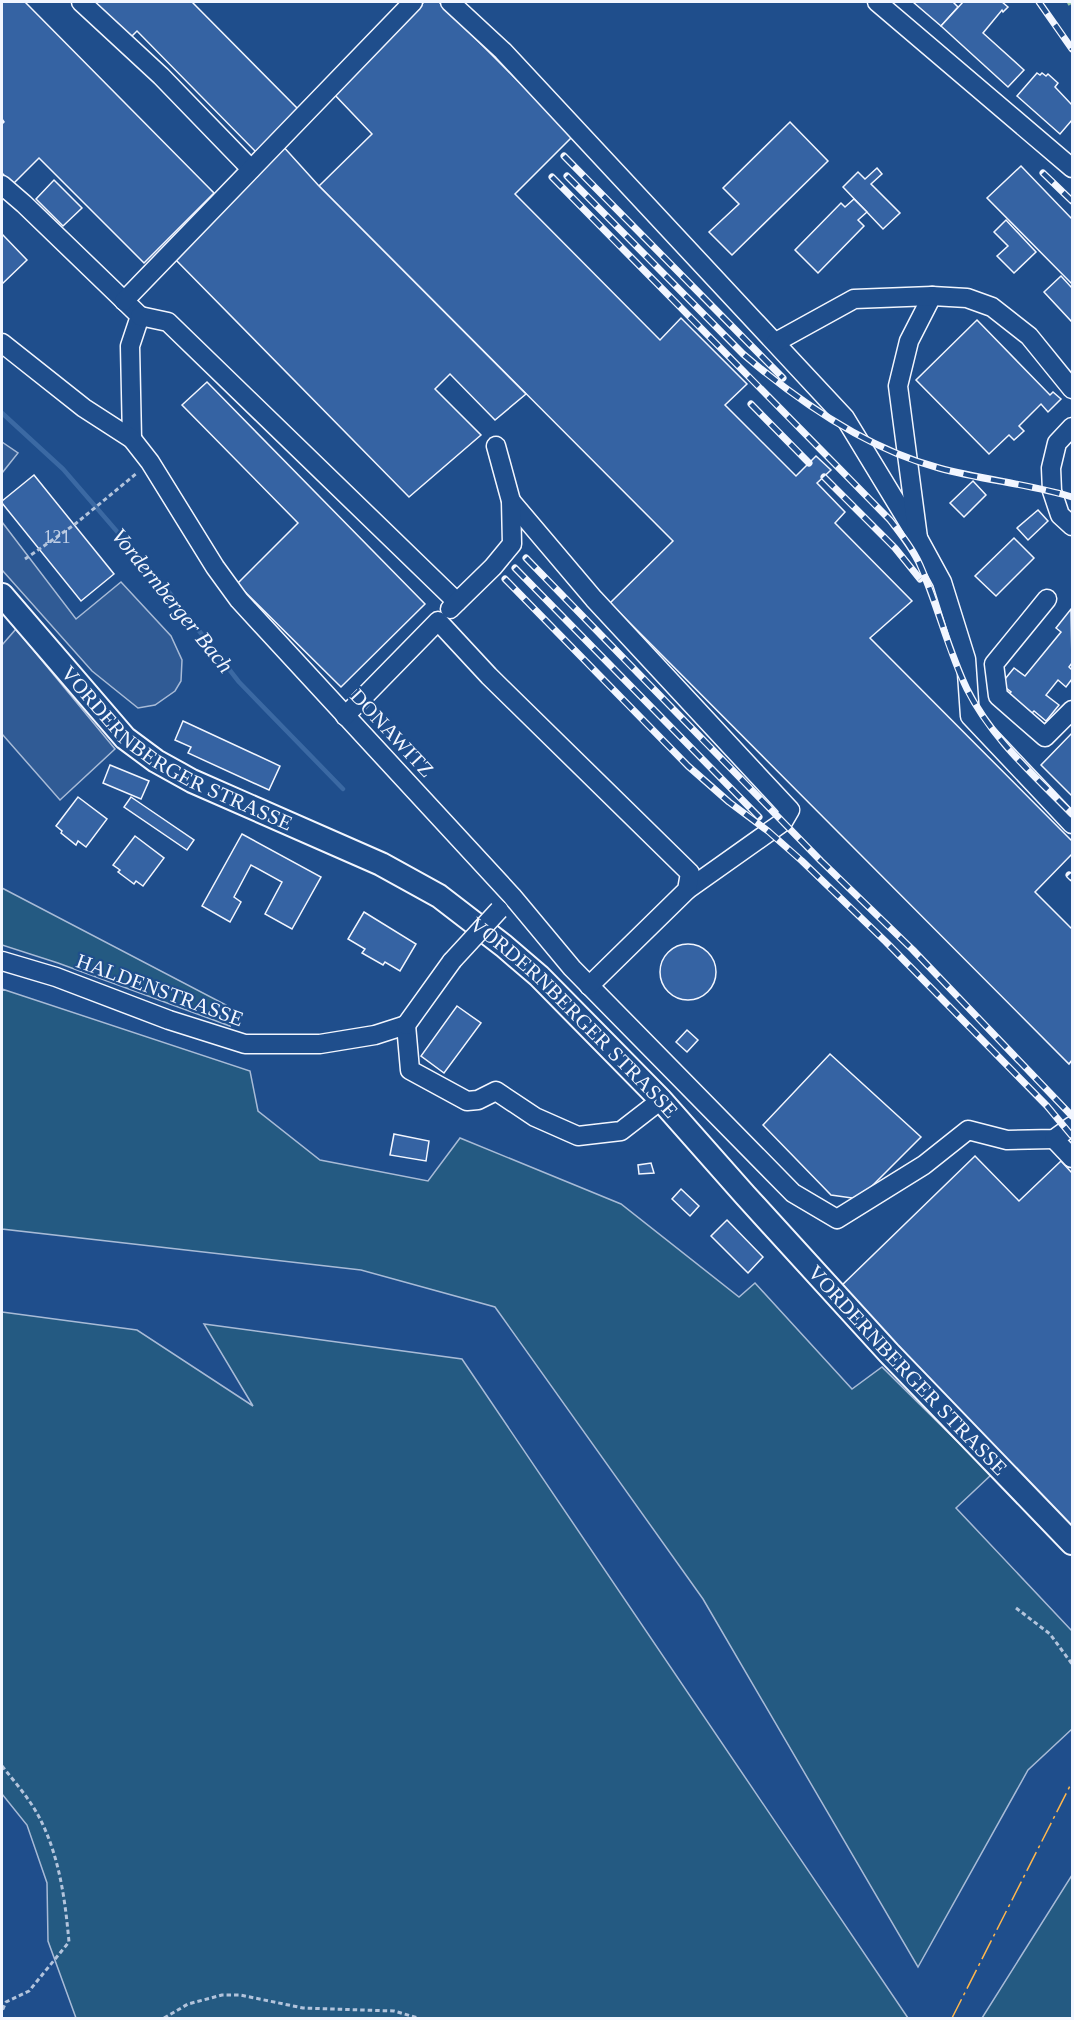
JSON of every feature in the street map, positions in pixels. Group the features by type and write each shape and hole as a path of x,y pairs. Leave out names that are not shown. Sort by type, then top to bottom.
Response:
{"main road":[{"name":"VORDERNBERGER STRASSE","path":"2,595 23,631 124,738 156,761 192,781 381,864 439,896 539,976 662,1100 889,1353 1072,1543"}],"street":[{"path":"81,2 161,76 251,169"},
{"path":"124,301 413,2"},
{"path":"450,2 503,51 776,342 844,418 918,538 942,582 966,659 970,716 1072,824"},
{"path":"877,2 1072,168"},
{"path":"2,185 140,316 168,322 457,602"},
{"path":"776,342 854,299 932,296 967,298 992,307 1029,336 1072,389"},
{"path":"918,538 898,386 909,341 932,296"},
{"path":"132,439 130,346 140,316"},
{"name":"DONAWITZ","path":"2,343 84,408 132,439 150,462 215,567 239,600 512,896 572,968 793,1193 837,1219 924,1165 968,1130 1007,1140 1054,1139"},
{"path":"1072,427 1057,443 1052,468 1052,491 1060,515 1072,526"},
{"path":"345,716 503,556 512,544 511,501 496,446"},
{"path":"511,501 594,600 790,810 783,822 687,890 589,986"},
{"path":"1047,599 994,664 998,696 1045,737 1072,710"},
{"path":"438,621 489,676 690,873 687,890"},
{"path":"966,659 994,664"},
{"path":"512,896 452,962 406,1025 410,1070 467,1101 478,1100 496,1091 535,1117 578,1136 621,1131 662,1100"},
{"name":"HALDENSTRASSE","path":"2,961 56,977 169,1020 244,1044 320,1044 375,1035 406,1025"},
{"path":"1072,1126 1054,1139 1072,1158"}],"path":[{"path":"25,559 74,525 150,462"},
{"path":"1016,1608 1050,1635 1072,1664"},
{"path":"2,1766 25,1794 38,1815 56,1856 66,1905 69,1942 29,1991 6,2002 2,2012"},
{"path":"164,2019 188,2004 222,1995 240,1995 303,2008 394,2011 418,2019"}],"shaded area":[{"path":"2,442 18,453 2,473"},
{"path":"2,522 76,619 121,582 171,636 182,660 181,681 175,691 155,705 138,708 92,671 2,570"},
{"path":"16,629 115,749 60,800 2,734 2,645"},
{"path":"2,888 226,1005 230,1026 2,945"},
{"path":"2,989 250,1071 258,1111 320,1160 428,1181 460,1138 621,1204 739,1297 755,1283 852,1389 882,1367 991,1475 956,1508 1072,1631 1072,1729 1028,1770 918,1967 703,1599 495,1307 361,1270 2,1229"},
{"path":"2,1312 137,1330 253,1406 204,1324 462,1359 908,2018 76,2018 48,1941 47,1883 27,1825 2,1794"},
{"path":"1072,1875 1072,2018 982,2018"}],"building":[{"path":"2,2 25,2 214,193 144,263 39,158 13,184 2,173 2,124 4,122 2,119"},
{"path":"91,2 192,2 299,110 256,152 137,31 129,39"},
{"path":"424,2 439,2 573,136 515,194 660,340 681,318 747,384 725,405 796,476 816,456 831,470 817,483 845,512 835,523 912,601 870,638 1072,841 1072,854 1035,892 1072,929 1072,1060 1069,1064 610,603 673,541 319,186 372,134 332,92"},
{"path":"913,2 953,2 958,7 941,26"},
{"path":"963,2 1002,2 1008,7 1003,12 1002,10 983,33 1024,70 1008,87 941,26"},
{"path":"1037,73 1046,76 1048,74 1058,83 1055,87 1072,105 1072,120 1060,134 1017,96"},
{"path":"790,122 828,161 732,255 709,232 739,204 723,188"},
{"path":"281,144 319,186 526,394 495,420 450,374 435,389 481,435 409,497 172,256"},
{"path":"1021,166 1072,219 1072,284 987,198"},
{"path":"877,168 882,174 871,184 900,213 883,229 843,187 858,172 865,179"},
{"path":"54,180 82,208 63,226 36,199"},
{"path":"854,199 867,212 858,220 864,226 818,273 795,250 841,203 845,207"},
{"path":"1006,220 1036,252 1014,273 997,256 1008,246 994,232"},
{"path":"2,234 27,260 2,284"},
{"path":"1061,276 1072,288 1072,322 1044,292"},
{"path":"977,320 1050,395 1053,392 1061,399 1048,412 1041,404 1019,426 1024,431 1014,440 1009,435 989,454 916,380"},
{"path":"207,382 425,604 341,687 237,584 298,523 182,405"},
{"path":"34,475 114,574 81,601 2,503"},
{"path":"973,481 986,495 964,517 950,503"},
{"path":"1038,510 1048,521 1028,540 1017,528"},
{"path":"1014,538 1034,558 996,596 975,576"},
{"path":"1071,609 1072,663 1069,667 1072,670 1072,679 1066,687 1058,680 1046,695 1059,705 1046,721 1034,711 1031,714 1008,696 1011,692 1001,684 1014,668 1025,676 1061,632 1056,628"},
{"path":"183,721 280,766 269,790 188,753 191,747 175,740"},
{"path":"1072,733 1072,796 1041,765"},
{"path":"110,765 149,781 141,799 103,783"},
{"path":"78,797 107,819 86,847 78,841 76,845 56,826"},
{"path":"131,797 194,840 187,850 124,807"},
{"path":"242,834 321,877 292,929 265,914 282,882 251,865 234,897 241,902 230,922 202,906"},
{"path":"135,836 164,858 143,886 136,881 134,884 118,872 120,870 113,865"},
{"path":"364,912 416,944 400,971 385,962 383,965 362,953 365,949 348,939"},
{"path":"682,944 694,944 704,948 712,956 716,972 712,988 704,996 694,1000 682,1000 672,996 664,988 660,978 660,966 664,956 672,948"},
{"path":"457,1006 481,1023 444,1073 421,1056"},
{"path":"687,1030 698,1040 687,1052 676,1042"},
{"path":"830,1054 921,1137 859,1199 831,1195 763,1125"},
{"path":"394,1134 429,1141 426,1161 390,1155"},
{"path":"975,1156 1019,1201 1061,1161 1072,1173 1072,1527 839,1288"},
{"path":"651,1163 654,1173 639,1174 638,1165"},
{"path":"681,1189 699,1206 690,1216 672,1199"},
{"path":"727,1220 763,1257 748,1273 711,1236"}],"waterway":[{"name":"Vordernberger Bach","path":"2,413 63,469 165,587 239,682 343,789"}],"railway":[{"path":"1039,2 1072,49"},
{"path":"564,156 783,378"},
{"path":"1043,173 1072,201"},
{"path":"567,176 743,354 764,372 835,422 912,460 1072,497"},
{"path":"552,177 890,520 920,565 960,674 977,707 1015,756 1072,814"},
{"path":"751,404 809,463"},
{"path":"824,477 895,548 920,579"},
{"path":"526,558 821,861 913,950 1072,1116"},
{"path":"515,568 759,817"},
{"path":"505,579 688,766 802,861 886,942 1047,1106 1072,1136"},
{"path":"1069,875 1072,878"}],"hedge":[{"path":"1069,2 1072,7"}],"power":[{"path":"952,2018 1072,1782"}]}
